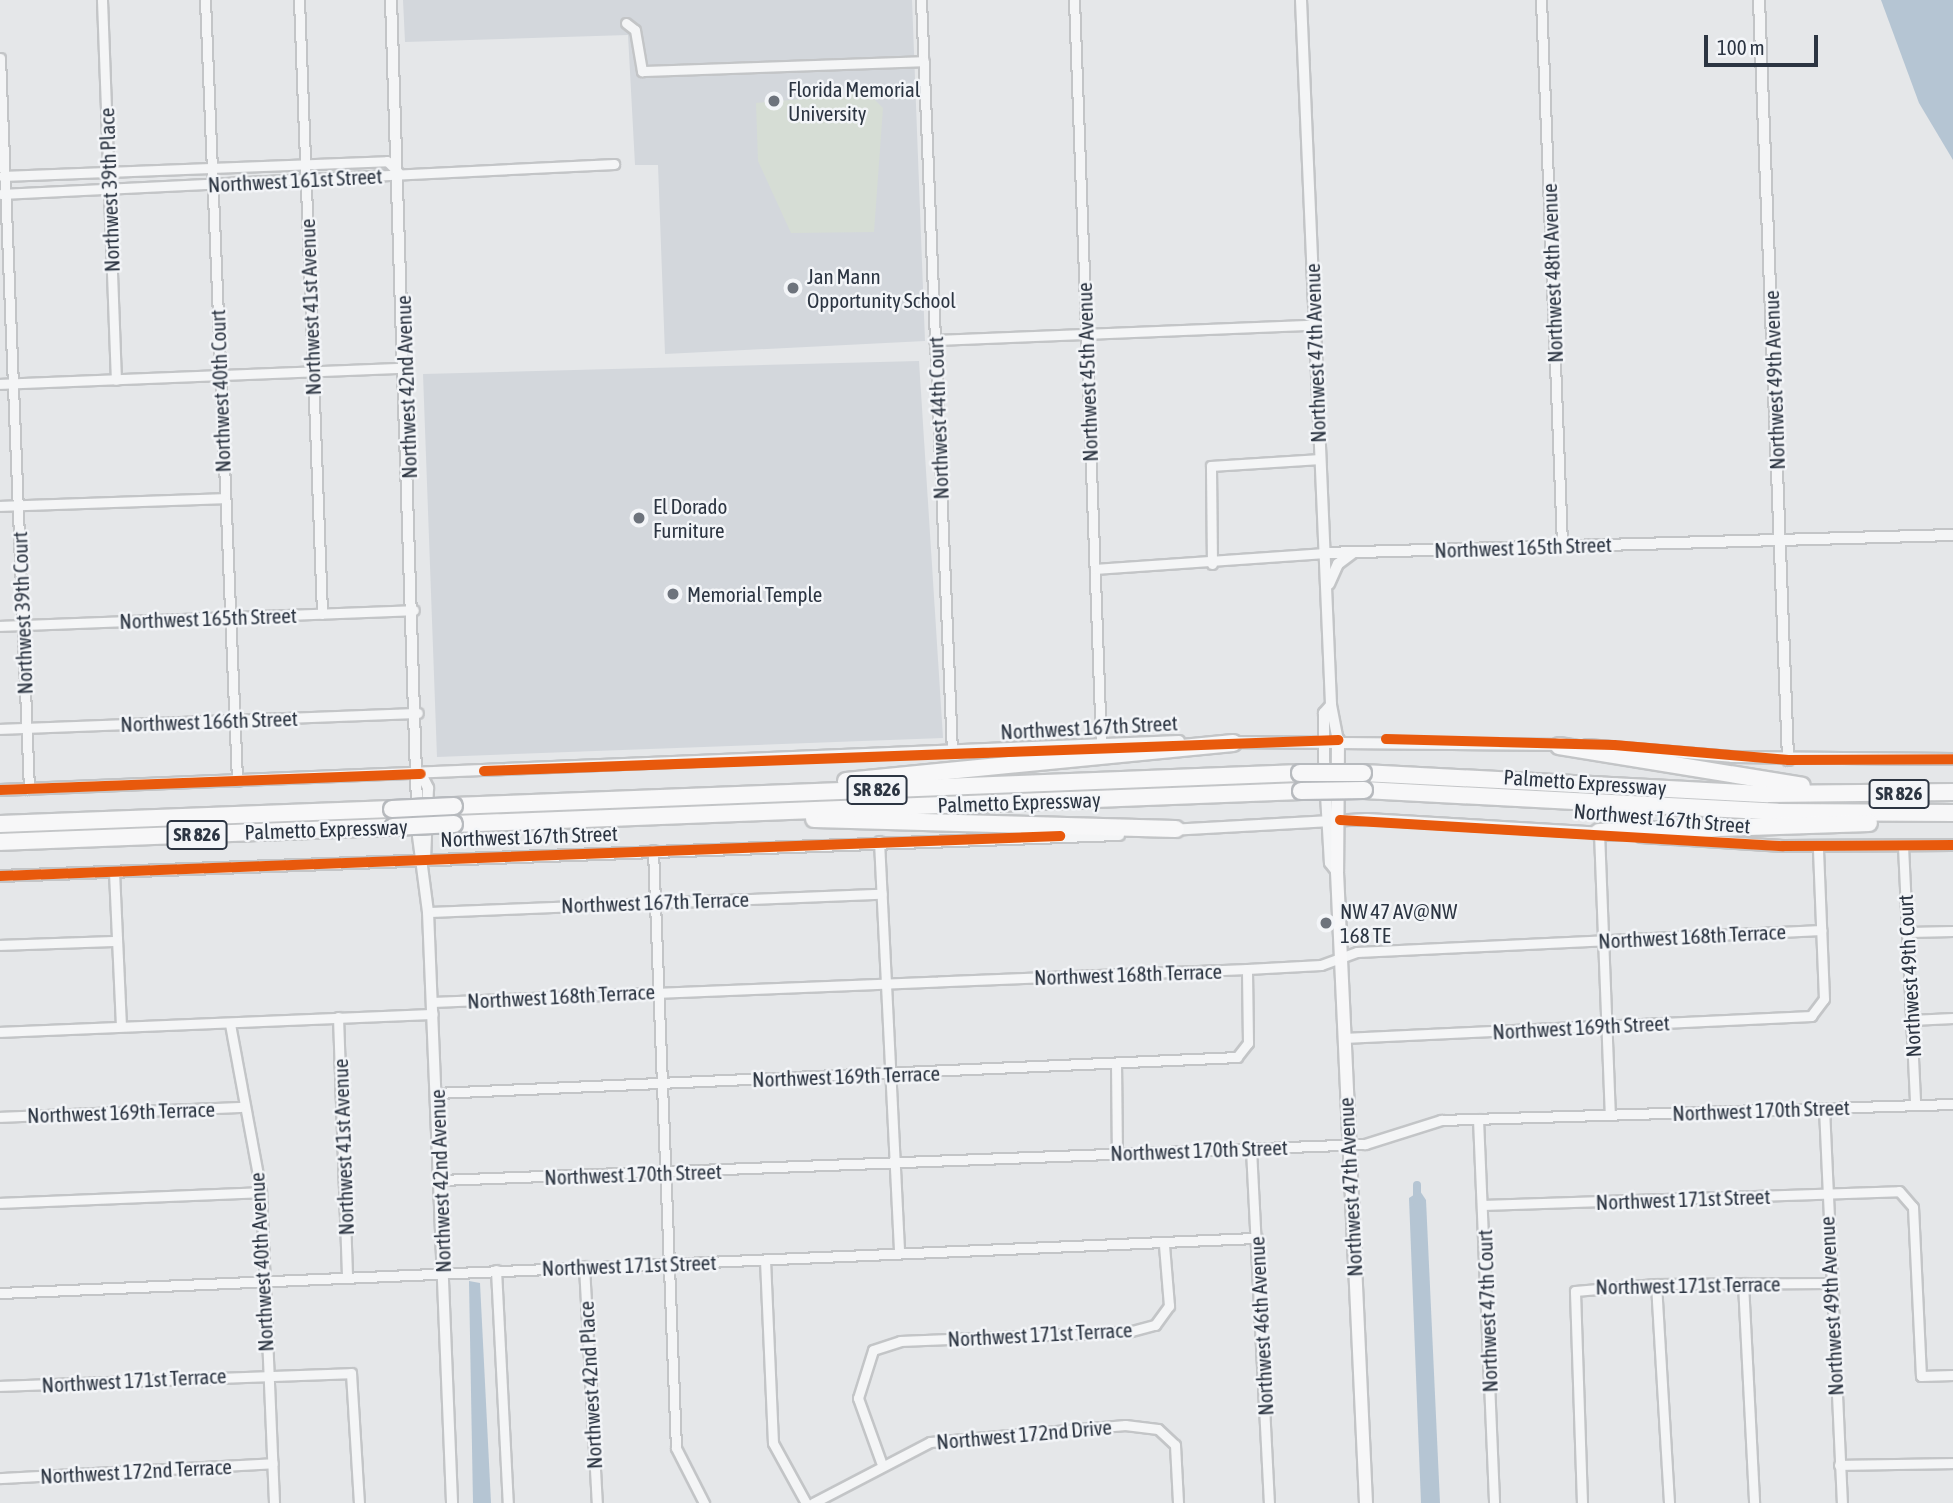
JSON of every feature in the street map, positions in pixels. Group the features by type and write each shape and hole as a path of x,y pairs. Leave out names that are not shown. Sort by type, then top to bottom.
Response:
{"highway":[{"path":"736,795 788,785 1233,743"},
{"path":"1559,746 1846,795"},
{"name":"Palmetto Expressway","path":"0,822 1363,773 1846,795 1953,792"},
{"name":"Palmetto Expressway","path":"0,842 1364,790 1777,812 1953,815"},
{"path":"752,812 1177,829"},
{"path":"1599,832 1953,815"},
{"path":"0,852 76,840"}],"main road":[{"name":"Northwest 47th Avenue","path":"1338,740 1340,820 1337,872 1340,959 1366,1503"}],"street":[{"name":"Northwest 39th Place","path":"102,0 116,380"},
{"name":"Northwest 40th Court","path":"205,0 237,781"},
{"name":"Northwest 41st Avenue","path":"299,0 322,614"},
{"name":"Northwest 42nd Avenue","path":"391,0 421,774 428,788 425,859 441,1180 452,1503"},
{"name":"Northwest 44th Court","path":"922,0 952,752"},
{"name":"Northwest 45th Avenue","path":"1074,0 1101,745"},
{"name":"Northwest 47th Avenue","path":"1301,0 1331,705 1338,740"},
{"name":"Northwest 48th Avenue","path":"1541,0 1562,545"},
{"name":"Northwest 49th Avenue","path":"1759,0 1788,760"},
{"path":"626,23 635,30 642,71 925,61"},
{"name":"Northwest 39th Court","path":"0,58 3,194 29,789"},
{"name":"Northwest 161st Street","path":"3,176 387,161 398,172"},
{"path":"398,172 614,164"},
{"name":"Northwest 161st Street","path":"3,194 305,181 398,172"},
{"path":"934,340 1314,325"},
{"path":"0,384 405,368"},
{"path":"1212,564 1211,466 1320,459"},
{"path":"0,506 224,498"},
{"name":"Northwest 165th Street","path":"1095,569 1212,564 1324,553 1953,535"},
{"path":"1326,593 1338,564 1354,552"},
{"name":"Northwest 165th Street","path":"0,626 415,610"},
{"name":"Northwest 47th Avenue","path":"1331,705 1324,713 1326,821 1329,863 1337,872"},
{"name":"Northwest 166th Street","path":"0,729 419,713"},
{"path":"1338,740 1559,746 1788,760 1953,759"},
{"name":"Northwest 167th Street","path":"0,790 1101,745 1338,740"},
{"name":"Northwest 167th Street","path":"0,876 1177,829 1340,820 1599,832 1818,847 1953,845"},
{"path":"1599,832 1610,1114"},
{"path":"879,841 892,1162 899,1253"},
{"name":"Northwest 49th Court","path":"1903,846 1915,1105"},
{"path":"1818,847 1821,930"},
{"path":"653,850 673,1263 676,1448 704,1503"},
{"path":"114,872 121,1025"},
{"name":"Northwest 167th Terrace","path":"428,912 882,894"},
{"name":"Northwest 168th Terrace","path":"0,1032 121,1025 230,1024 659,992 1247,969 1340,959 1357,952 1821,930"},
{"name":"Northwest 169th Street","path":"1343,1038 1819,1013 1825,999 1821,930"},
{"path":"1908,932 1953,931"},
{"path":"0,945 116,940"},
{"name":"Northwest 169th Terrace","path":"436,1093 1237,1058 1248,1043 1247,969"},
{"name":"Northwest 41st Avenue","path":"338,1017 347,1276"},
{"path":"1912,1020 1953,1018"},
{"name":"Northwest 40th Avenue","path":"230,1024 241,1107 261,1192 266,1374 274,1503"},
{"path":"1116,1063 1117,1153"},
{"name":"Northwest 170th Street","path":"441,1180 667,1174 1384,1142 1441,1120 1953,1104"},
{"name":"Northwest 169th Terrace","path":"0,1117 241,1107"},
{"name":"Northwest 49th Avenue","path":"1824,1108 1829,1283 1842,1503"},
{"name":"Northwest 47th Court","path":"1478,1119 1494,1503"},
{"name":"Northwest 46th Avenue","path":"1251,1149 1269,1503"},
{"name":"Northwest 171st Street","path":"1482,1205 1899,1191 1913,1207 1921,1376 1953,1376"},
{"path":"0,1203 261,1192"},
{"name":"Northwest 171st Street","path":"0,1293 264,1279 1164,1245 1257,1238"},
{"name":"Northwest 171st Terrace","path":"881,1462 858,1398 861,1373 873,1350 900,1341 1128,1332 1155,1325 1169,1306 1164,1245"},
{"path":"765,1261 773,1443 806,1503"},
{"name":"Northwest 42nd Place","path":"584,1266 597,1503"},
{"path":"496,1270 508,1503"},
{"path":"1743,1283 1754,1503"},
{"name":"Northwest 171st Terrace","path":"1582,1503 1573,1320 1575,1291 1585,1287 1656,1284 1829,1283"},
{"path":"1656,1284 1669,1503"},
{"name":"Northwest 171st Terrace","path":"0,1386 266,1374 351,1373 359,1503"},
{"name":"Northwest 172nd Drive","path":"813,1503 881,1462 959,1437 1125,1425 1157,1429 1175,1445 1178,1503"},
{"path":"1839,1465 1953,1462"},
{"name":"Northwest 172nd Terrace","path":"0,1478 273,1464"}],"shaded area":[{"name":"Florida Memorial University","path":"403,0 912,0 925,341 665,354 658,165 635,165 628,35 405,42"},
{"path":"868,93 883,108 874,232 791,233 758,161 756,103"},
{"path":"919,361 943,738 437,757 423,374"}],"water":[{"path":"1881,0 1953,0 1953,160 1919,103"},
{"path":"1420,1191 1426,1200 1440,1503 1421,1503 1409,1198"},
{"path":"469,1281 480,1283 491,1503 473,1503"}],"waterway":[{"path":"1417,1185 1417,1203"}],"cycle path":[{"path":"1386,739 1614,745 1788,760 1953,759"},
{"path":"484,771 1338,740"},
{"path":"0,790 421,774"},
{"path":"1340,820 1783,846 1953,845"},
{"path":"0,876 1060,836"}],"place":[{"name":"Florida Memorial University","path":"774,101"},
{"name":"Jan Mann Opportunity School","path":"793,288"},
{"name":"El Dorado Furniture","path":"639,518"},
{"name":"Memorial Temple","path":"673,594"},
{"name":"NW 47 AV@NW 168 TE","path":"1326,923"}]}
